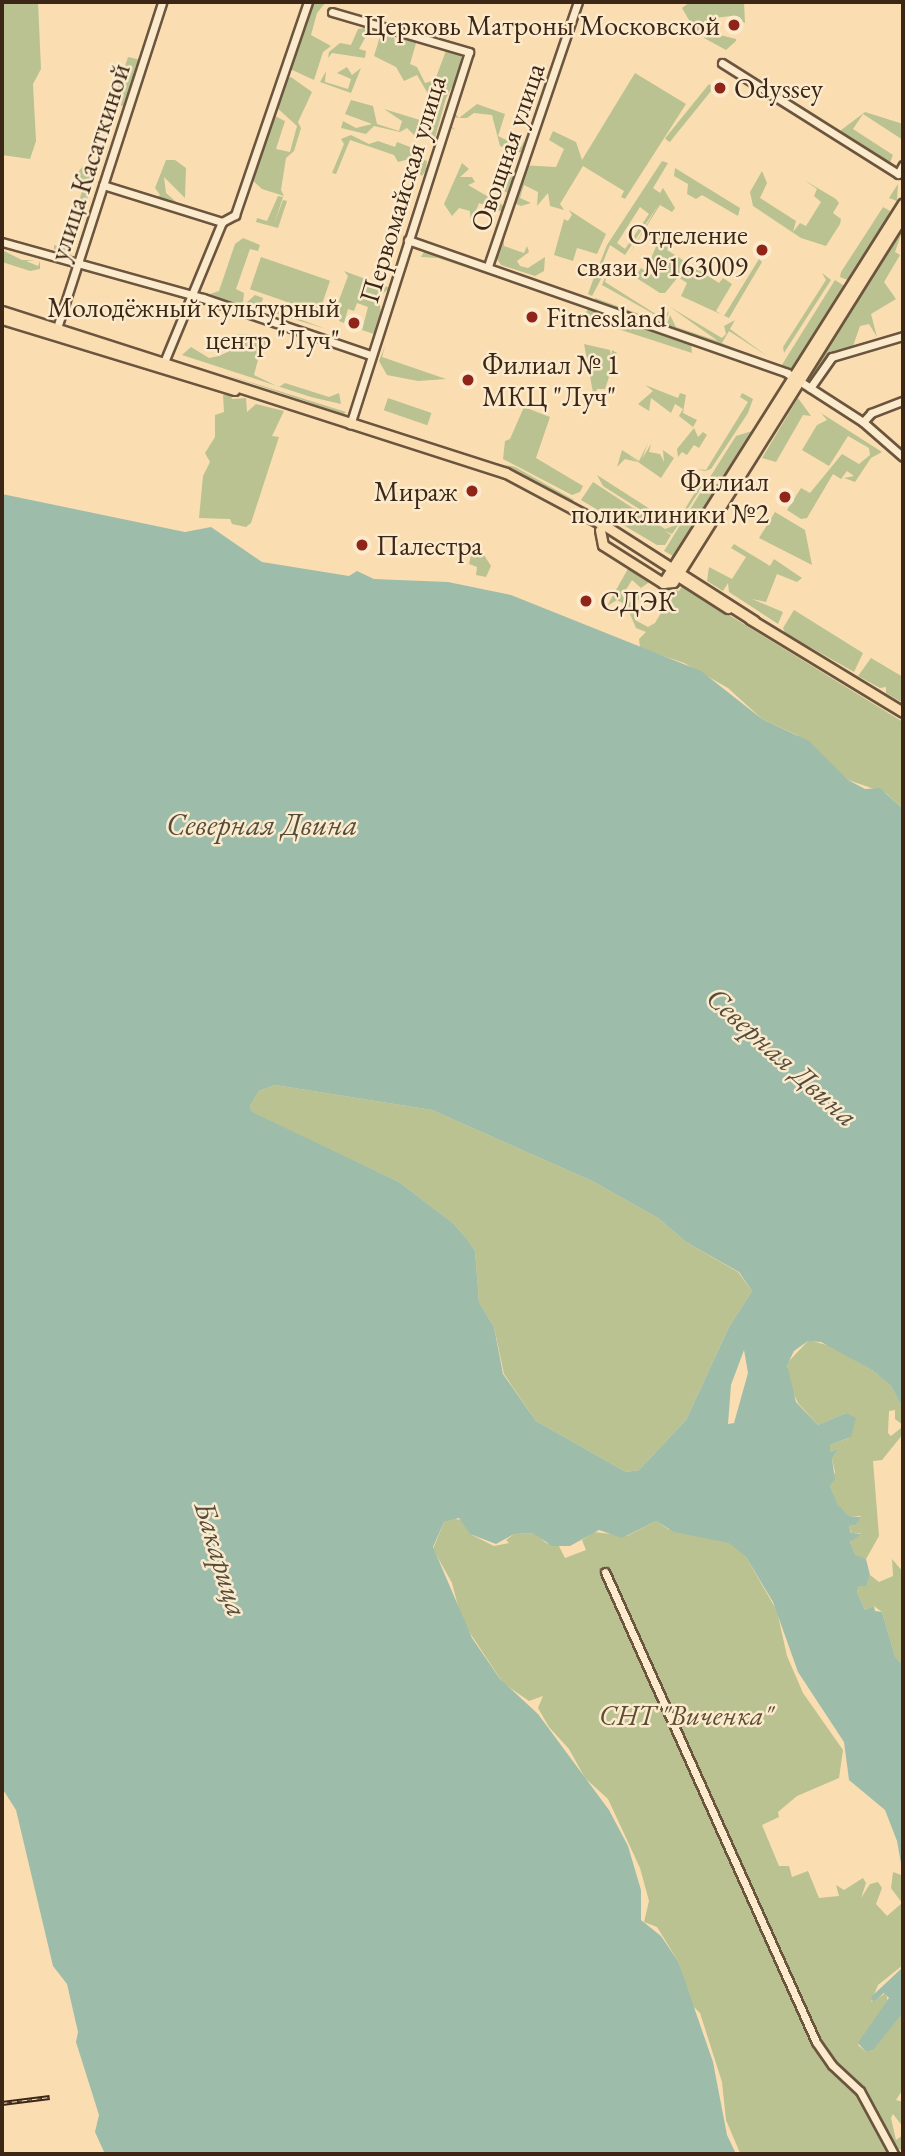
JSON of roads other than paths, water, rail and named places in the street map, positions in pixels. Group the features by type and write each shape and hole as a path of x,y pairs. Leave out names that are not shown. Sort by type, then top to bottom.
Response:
{"main road":[{"path":"600,530 603,545 663,583 672,583 676,572 903,204"},
{"path":"797,379 903,216"},
{"path":"2,311 56,332"},
{"path":"2,318 56,332 506,472 676,572 903,712"},
{"path":"591,521 600,530 676,572"}],"street":[{"name":"улица Касаткиной","path":"56,332 162,2"},
{"path":"163,365 222,222 235,215 308,2"},
{"name":"Овощная улица","path":"488,266 578,2"},
{"name":"Первомайская улица","path":"332,12 468,52 350,424"},
{"path":"722,63 898,174 903,165"},
{"path":"103,185 222,222"},
{"path":"408,240 488,266 797,379 863,422 903,457"},
{"path":"2,243 79,261 370,355"},
{"path":"810,388 832,357 903,336"},
{"path":"863,422 881,408 903,401"},
{"path":"605,1572 816,2042 832,2066 860,2091 894,2154"}],"water":[{"path":"2,494 185,532 211,527 262,562 349,576 357,571 374,579 448,582 511,595 701,671 762,719 809,741 848,780 865,789 880,788 903,809 903,1409 891,1386 872,1370 821,1342 808,1341 794,1351 787,1365 796,1402 818,1425 846,1413 856,1418 851,1437 830,1445 830,1452 839,1448 832,1459 835,1479 830,1486 838,1505 849,1516 861,1517 856,1525 849,1526 851,1533 861,1534 850,1542 855,1555 866,1559 870,1575 867,1586 859,1586 857,1592 865,1610 874,1606 875,1611 882,1612 895,1656 903,1666 903,1875 897,1841 885,1810 849,1780 844,1742 798,1672 773,1602 746,1557 729,1543 674,1532 656,1521 622,1538 599,1530 570,1546 552,1546 533,1533 514,1534 496,1544 470,1534 459,1518 444,1522 433,1547 472,1638 500,1679 538,1714 609,1810 628,1846 641,1890 641,1920 661,1936 678,1961 713,2062 727,2135 736,2154 105,2154 95,2132 99,2115 76,2042 78,2032 67,1984 53,1966 16,1810 2,1788","holes":["275,1085 432,1110 592,1181 658,1218 686,1242 739,1272 752,1291 729,1327 686,1420 639,1470 626,1472 536,1421 503,1374 494,1327 479,1302 475,1251 467,1239 453,1223 399,1182 252,1112 250,1106 259,1091","744,1350 748,1373 734,1423 728,1424 731,1385"]},
{"path":"903,1967 903,2013 874,2049 866,2052 858,2043 889,1998 884,1993 873,2002 871,1997"}],"railway":[{"path":"2,2103 50,2097"}],"place":[{"name":"Церковь Матроны Московской","path":"734,25"},
{"name":"Odyssey","path":"720,88"},
{"name":"Отделение связи №163009","path":"762,250"},
{"name":"Fitnessland","path":"532,317"},
{"name":"Молодёжный культурный центр \"Луч\"","path":"354,323"},
{"name":"Филиал № 1 МКЦ \"Луч\"","path":"468,380"},
{"name":"Мираж","path":"472,491"},
{"name":"Филиал поликлиники №2","path":"785,497"},
{"name":"Палестра","path":"362,545"},
{"name":"СДЭК","path":"586,601"}],"water label":[{"name":"Северная Двина","path":"262,825"},
{"name":"Северная Двина","path":"782,1057"},
{"name":"Бакарица","path":"221,1559"}],"park label":[{"name":"СНТ \"Виченка\"","path":"686,1715"}]}
